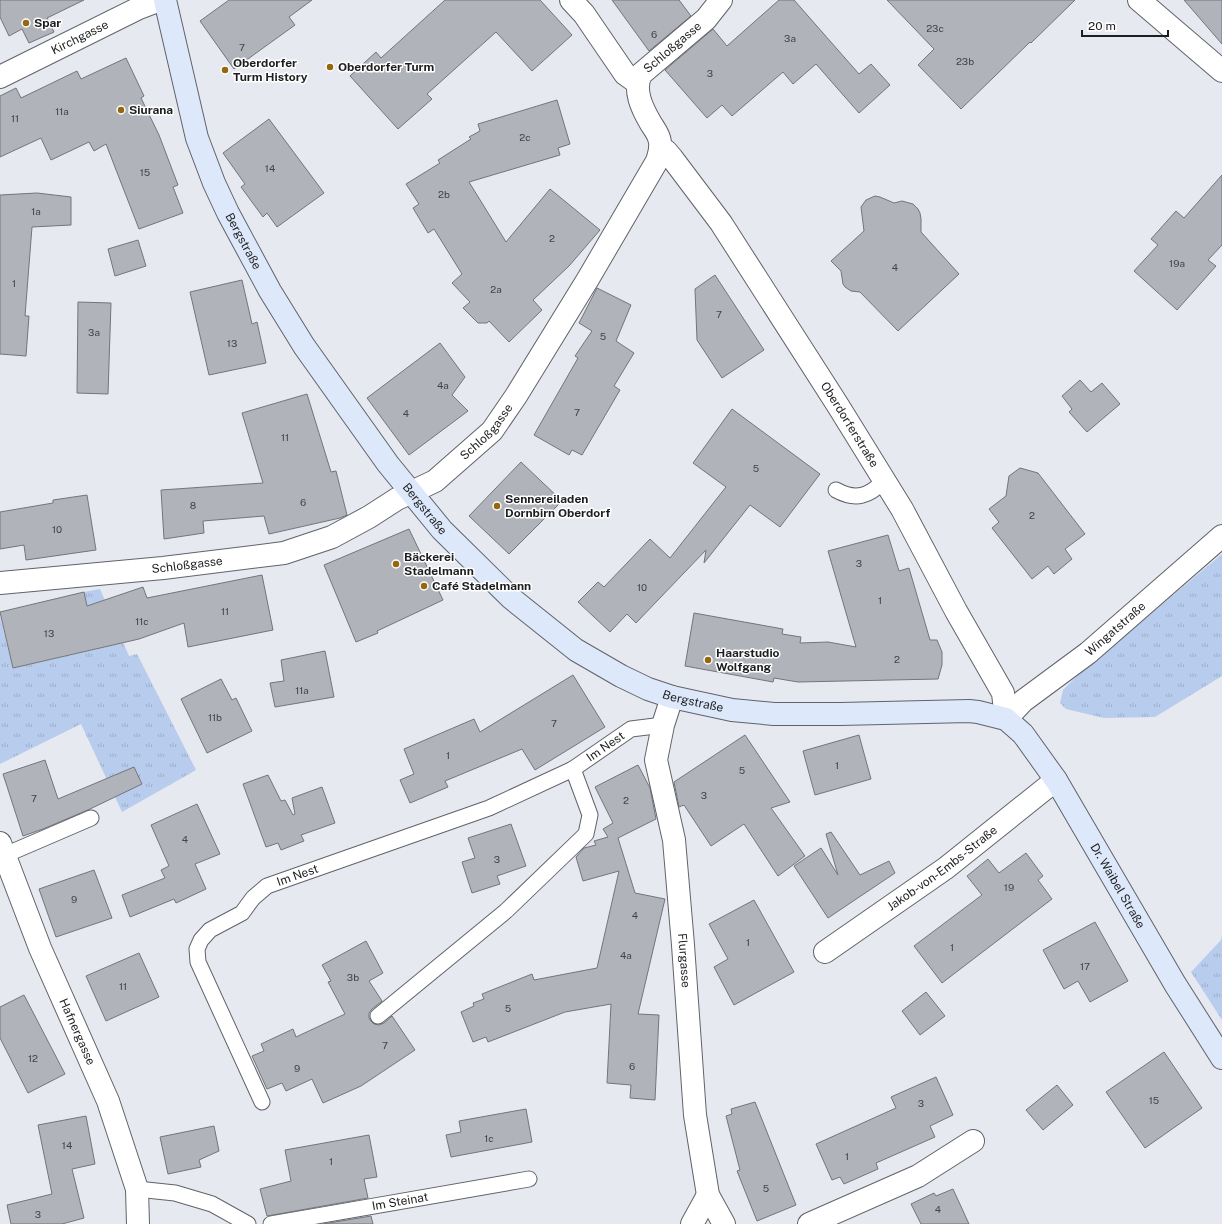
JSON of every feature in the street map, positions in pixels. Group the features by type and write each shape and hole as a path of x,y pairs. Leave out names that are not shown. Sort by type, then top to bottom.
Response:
{"main road":[{"name":"Bergstraße","path":"165,0 197,138 214,183 238,233 270,291 304,346 388,464 442,530 511,598 576,650 621,676 648,689 672,697 732,710 774,714 969,711 1006,719"},
{"name":"Dr. Waibel Straße","path":"1006,719 1023,734 1056,780 1175,984 1222,1058"}],"street":[{"name":"Kirchgasse","path":"0,77 139,8 160,0"},
{"path":"571,0 584,14 625,74 637,81"},
{"name":"Schloßgasse","path":"0,583 163,568 284,553 332,537 410,492 435,480 492,431 516,396 588,279 657,161 660,142 658,134 640,100 637,88 637,81 640,74 706,19 721,0"},
{"path":"1139,0 1222,71"},
{"name":"Oberdorferstraße","path":"660,149 672,158 721,223 902,509 956,611 1003,693 1006,719"},
{"name":"Wingatstraße","path":"1006,719 1023,701 1088,653 1222,536"},
{"name":"Flurgasse","path":"672,697 663,725 656,760 674,840 695,1115 708,1195 724,1224"},
{"name":"Jakob-von-Embs-Straße","path":"826,952 946,868 1056,780"},
{"name":"Hafnergasse","path":"2,849 40,948 104,1088 137,1189 138,1224"},
{"path":"809,1224 918,1176 973,1142"},
{"path":"692,1224 708,1195"}],"lane":[{"path":"836,490 845,495 858,497 876,490 884,481"},
{"name":"Im Nest","path":"262,1102 198,962 197,949 201,940 210,930 242,913 253,898 267,886 489,808 573,769 631,729 663,725"},
{"name":"Im Nest","path":"378,1016 506,911 586,834 590,815 573,769"},
{"path":"2,849 91,818"},
{"name":"Im Steinat","path":"271,1224 529,1179"},
{"path":"137,1189 175,1192 212,1204 248,1224"}],"green space":[{"path":"1222,554 1222,676 1155,717 1104,718 1066,709 1060,703 1063,690 1078,675"},
{"path":"100,589 129,656 137,654 196,770 122,812 81,724 0,764 0,616 13,668 97,649 84,592"},
{"path":"1222,935 1222,1020 1191,972 1221,940"}],"building":[{"name":"Spar","path":"0,0 84,0 47,18 54,32 29,43 22,29 9,36 0,17"},
{"path":"229,0 312,0 289,17 295,25 234,69 200,21"},
{"path":"445,0 540,0 572,35 532,71 496,32 427,94 432,99 398,129 350,76 376,52 381,58"},
{"path":"612,0 679,0 691,16 649,51"},
{"path":"779,0 794,0 859,74 871,64 890,85 859,113 816,64 793,84 783,72 732,116 722,105 707,118 665,70 713,29 727,46"},
{"path":"887,0 1075,0 961,109 918,65 934,49"},
{"path":"1184,0 1222,0 1222,44"},
{"path":"126,58 144,96 141,98 159,135 178,185 173,187 183,213 139,229 106,144 94,151 89,142 51,160 41,138 0,157 0,96 16,88 21,98 77,71 81,79"},
{"path":"557,100 570,144 558,148 560,155 469,182 506,242 550,189 600,230 569,266 533,300 542,310 509,342 489,321 487,323 478,323 463,308 470,302 452,283 462,274 434,229 428,233 413,208 419,204 406,184 440,163 438,160 471,139 469,137 480,131 478,124"},
{"path":"269,119 324,193 277,227 267,213 263,217 241,187 245,184 223,153"},
{"path":"1222,175 1222,245 1208,260 1216,266 1177,310 1134,271 1158,245 1151,239 1176,211 1184,218"},
{"path":"37,193 71,197 71,225 32,227 25,316 29,316 26,356 0,354 0,195"},
{"path":"875,196 894,203 902,201 913,204 920,213 921,232 959,274 898,331 860,292 851,291 845,287 843,284 841,271 831,261 864,231 861,207 866,200"},
{"path":"138,240 146,266 115,276 108,249"},
{"path":"715,275 764,350 722,378 697,340 695,289"},
{"path":"242,280 252,324 257,322 266,363 209,375 190,292"},
{"path":"597,288 631,305 616,341 634,353 614,386 620,390 582,455 572,450 569,455 534,435 578,358 575,356 592,331 579,323"},
{"path":"78,302 111,303 108,394 77,393"},
{"path":"440,343 465,377 452,395 468,411 409,455 367,398"},
{"path":"1080,380 1091,392 1102,383 1120,404 1087,432 1069,412 1072,409 1062,396"},
{"path":"307,394 331,472 336,471 347,515 340,518 269,534 264,516 203,521 204,533 164,539 161,490 263,483 242,413"},
{"path":"732,409 820,474 780,527 750,505 704,563 706,550 636,623 627,614 610,632 578,602 598,582 604,587 650,539 670,558 726,487 693,463"},
{"path":"521,462 562,501 509,554 469,516"},
{"path":"1020,468 1038,473 1085,534 1065,549 1072,559 1054,574 1048,566 1032,579 992,528 999,522 989,509 1006,496 1009,476"},
{"path":"87,495 96,550 26,560 24,545 0,549 0,512 53,503 53,500"},
{"path":"409,529 443,600 377,631 378,633 356,642 324,565"},
{"path":"888,535 899,571 909,568 930,640 937,640 942,652 942,665 938,679 798,682 774,678 773,682 685,666 694,613 783,629 782,634 801,637 800,643 828,642 856,647 828,551"},
{"path":"262,575 273,630 188,647 184,623 139,639 13,668 0,612 84,592 87,606 143,587 147,598"},
{"path":"325,651 334,697 275,707 270,683 284,681 281,660"},
{"path":"573,675 605,727 535,770 522,749 445,781 448,787 410,803 400,780 414,774 404,749 474,719 480,732"},
{"path":"221,679 232,700 236,698 252,731 207,753 181,699"},
{"path":"745,735 790,802 771,808 805,856 778,876 744,824 711,846 684,805 679,807 674,782"},
{"path":"859,735 871,779 815,795 803,751"},
{"path":"45,760 58,799 134,767 142,784 90,809 23,836 3,774"},
{"path":"638,765 650,788 656,819 618,838 635,893 665,899 638,1014 659,1015 655,1100 630,1098 631,1085 607,1083 611,1004 565,1012 488,1042 486,1037 473,1042 461,1012 474,1006 473,1003 484,999 482,994 532,974 534,980 597,968 619,871 583,881 576,857 584,848 596,845 594,841 608,837 603,829 613,823 595,787"},
{"path":"268,775 281,801 285,800 293,815 295,814 292,798 322,787 335,823 301,835 304,841 281,850 278,843 266,847 243,784"},
{"path":"197,804 220,854 195,864 206,889 176,903 174,899 130,917 122,895 165,878 161,870 169,866 151,825"},
{"path":"511,824 526,866 497,876 500,884 472,893 462,862 475,858 468,838"},
{"path":"831,832 860,875 889,861 895,873 828,918 794,866 821,848 838,875 826,834"},
{"path":"1026,853 1043,876 1038,880 1052,899 942,983 914,946 982,895 967,876 988,859 999,873"},
{"path":"94,870 112,918 56,937 39,889"},
{"path":"754,900 794,972 734,1005 714,967 728,959 709,924"},
{"path":"1095,922 1128,981 1090,1002 1078,981 1064,989 1043,950"},
{"path":"366,941 383,973 369,981 382,1001 372,1009 369,1013 369,1018 374,1024 379,1025 384,1023 392,1016 415,1050 361,1086 323,1103 312,1079 286,1091 282,1083 267,1089 252,1056 264,1051 261,1044 293,1029 296,1037 345,1014 328,982 331,981 322,965"},
{"path":"139,953 159,997 106,1021 86,976"},
{"path":"926,992 945,1016 920,1035 902,1011"},
{"path":"24,995 65,1074 28,1093 0,1038 0,1007"},
{"path":"1164,1052 1202,1108 1145,1148 1106,1092"},
{"path":"936,1077 953,1115 930,1126 935,1137 876,1163 878,1169 844,1184 840,1177 832,1180 816,1144 896,1108 891,1097"},
{"path":"1057,1085 1073,1105 1043,1130 1026,1110"},
{"path":"755,1102 796,1205 757,1221 737,1171 740,1170 726,1116 732,1114 731,1109"},
{"path":"526,1109 532,1142 451,1157 446,1135 461,1132 459,1121"},
{"path":"86,1116 95,1164 72,1169 84,1218 62,1224 11,1224 7,1205 52,1194 38,1125"},
{"path":"214,1126 219,1151 199,1160 201,1167 168,1174 160,1137"},
{"path":"369,1135 377,1177 364,1179 368,1198 267,1216 260,1189 291,1181 285,1150"},
{"path":"953,1189 969,1224 921,1224 911,1204 934,1193 936,1196"},
{"path":"371,1216 373,1224 323,1224"}],"place":[{"name":"Spar","path":"26,23"},
{"name":"Oberdorfer Turm","path":"330,67"},
{"name":"Oberdorfer Turm History","path":"225,70"},
{"name":"Siurana","path":"121,110"},
{"name":"Sennereiladen Dornbirn Oberdorf","path":"497,506"},
{"name":"Bäckerei Stadelmann","path":"396,564"},
{"name":"Café Stadelmann","path":"424,586"},
{"name":"Haarstudio Wolfgang","path":"708,660"}]}
